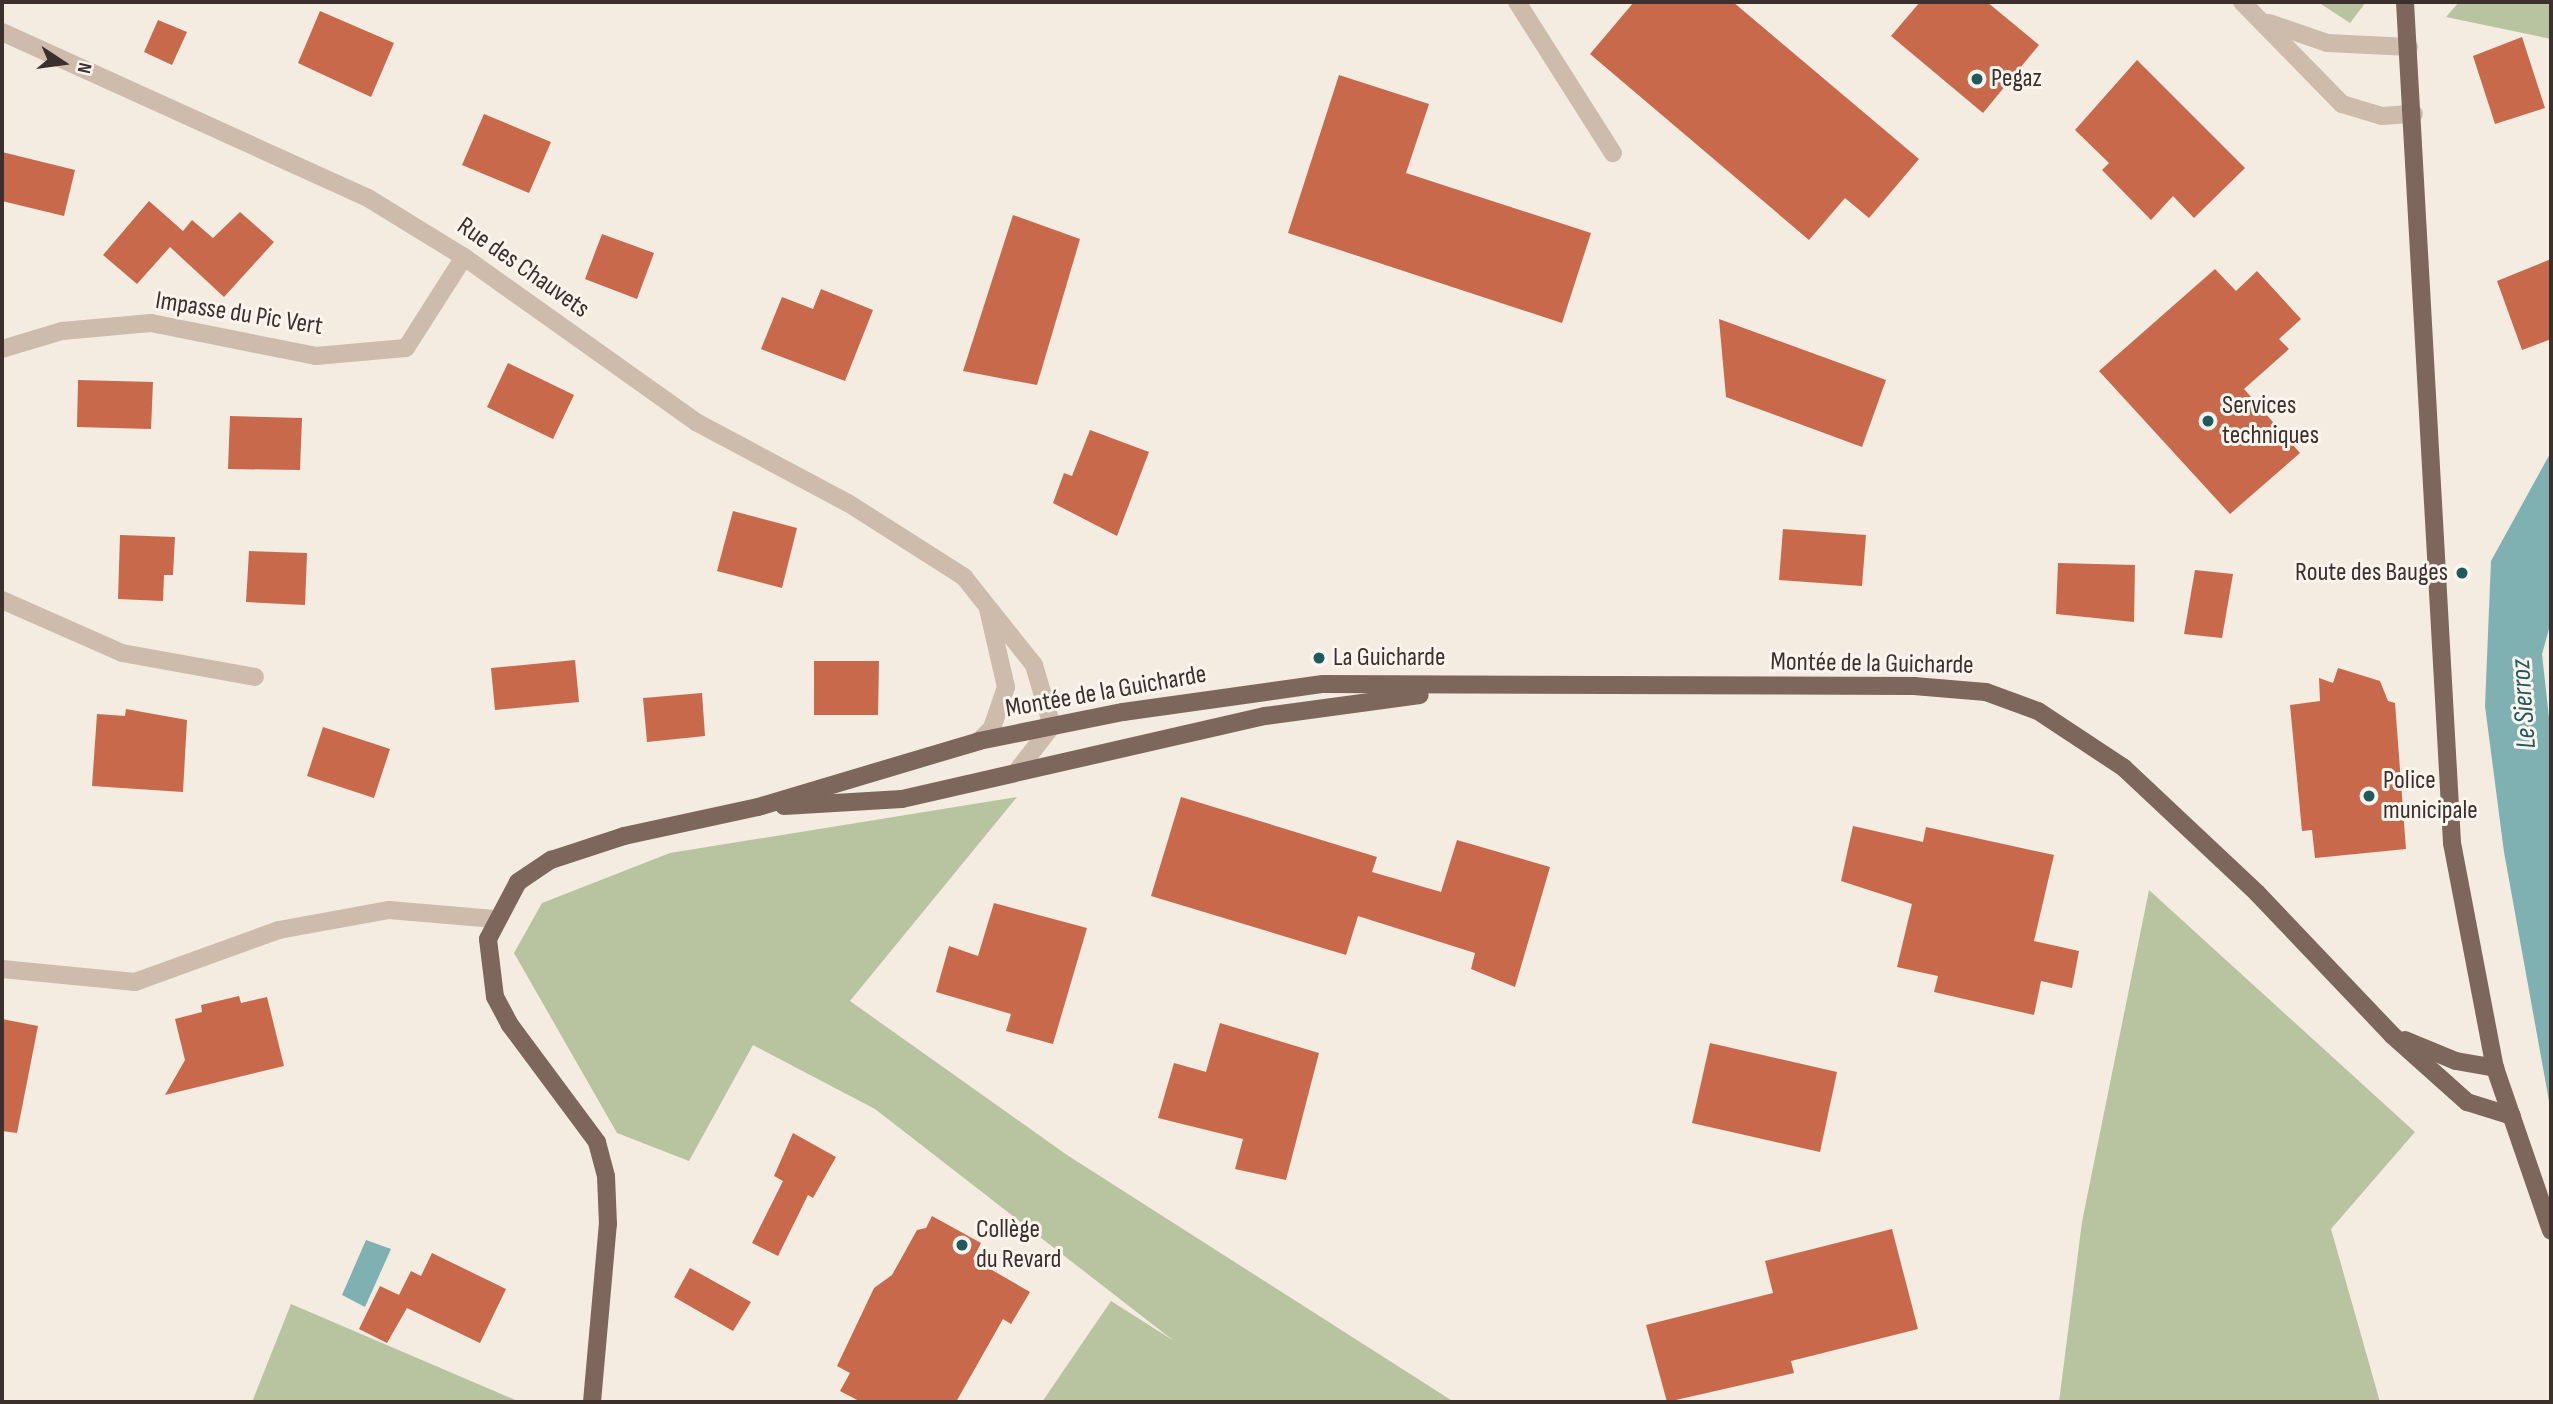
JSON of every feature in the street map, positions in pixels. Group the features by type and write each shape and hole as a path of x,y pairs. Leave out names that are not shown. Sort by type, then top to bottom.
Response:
{"main road":[{"path":"2405,2 2414,114 2452,843 2495,1068 2551,1231"},
{"name":"Montée de la Guicharde","path":"592,1402 608,1224 606,1176 597,1142 510,1026 495,996 487,955 495,919 519,882 551,860 624,836 758,807 979,741 1052,726 1323,684 1472,688 1914,686 1986,692 2038,711 2124,768 2258,893 2392,1035 2467,1102 2512,1116"},
{"name":"Montée de la Guicharde","path":"758,807 902,799 1265,716 1472,688"},
{"name":"Montée de la Guicharde","path":"2392,1035 2456,1061 2495,1068"}],"street":[{"path":"1517,2 1613,153"},
{"path":"2242,2 2266,22 2342,104 2382,116 2414,114"},
{"path":"2266,22 2327,44 2409,47"},
{"name":"Rue des Chauvets","path":"2,32 313,169 464,257 696,422 848,503 964,577 985,599 1034,665 1052,726"},
{"name":"Impasse du Pic Vert","path":"2,349 62,331 150,323 316,356 405,348 464,257"},
{"path":"979,741 1002,708 1006,687 985,599"},
{"path":"2,600 122,653 255,677"},
{"path":"1017,771 1052,726"},
{"path":"2,969 135,982 279,930 388,910 495,919"}],"green space":[{"path":"2318,2 2366,2 2350,23"},
{"path":"2459,2 2551,2 2551,39 2446,17"},
{"path":"1017,797 850,1001 1067,1155 1454,1402 1042,1402 1111,1301 1174,1341 875,1109 753,1045 689,1161 617,1133 514,953 542,903 670,853"},
{"path":"2149,890 2415,1132 2331,1229 2380,1402 2059,1402 2082,1222"},
{"path":"291,1304 520,1402 252,1402"}],"water":[{"name":"Le Sierroz","path":"2551,452 2551,622 2542,654 2551,736 2551,1112 2504,852 2485,706 2491,561"},
{"path":"366,1240 391,1249 365,1307 342,1295"}],"building":[{"path":"1634,2 1733,2 1919,159 1869,218 1845,198 1809,240 1590,54"},
{"name":"Pegaz","path":"1920,2 1987,2 2039,45 1983,113 1891,36"},
{"path":"320,11 394,43 371,97 298,63"},
{"path":"158,20 187,32 172,65 144,52"},
{"path":"2522,37 2545,108 2495,124 2473,56"},
{"path":"2137,60 2245,168 2194,218 2173,196 2151,220 2102,170 2109,163 2075,130"},
{"path":"1339,75 1429,104 1406,173 1591,233 1562,323 1288,233"},
{"path":"484,114 551,142 529,193 462,165"},
{"path":"2,152 75,170 64,216 2,201"},
{"path":"149,201 183,231 192,220 213,238 240,212 274,242 224,297 170,247 137,284 103,255"},
{"path":"1013,215 1080,239 1037,385 963,371"},
{"path":"602,234 654,253 637,299 585,279"},
{"path":"2551,259 2551,339 2522,350 2497,281"},
{"name":"Services techniques","path":"2215,269 2236,291 2257,271 2301,319 2279,339 2289,349 2244,389 2300,453 2230,514 2099,371"},
{"path":"821,289 873,310 845,381 761,349 782,297 813,309"},
{"path":"1719,319 1886,380 1862,447 1726,397"},
{"path":"508,363 574,395 553,439 487,407"},
{"path":"78,380 153,382 151,429 77,427"},
{"path":"230,416 302,418 300,470 228,469"},
{"path":"1090,430 1149,452 1117,536 1053,503 1064,473 1072,476"},
{"path":"733,511 797,528 782,588 717,571"},
{"path":"1783,529 1866,535 1862,586 1779,580"},
{"path":"120,535 175,537 173,575 164,575 163,601 118,599"},
{"path":"249,551 307,553 305,605 246,602"},
{"path":"2058,563 2135,565 2134,622 2056,614"},
{"path":"2195,570 2233,574 2222,638 2184,634"},
{"path":"575,660 579,702 495,710 491,668"},
{"path":"814,661 879,661 878,715 814,715"},
{"name":"Police municipale","path":"2338,668 2380,681 2388,701 2395,703 2406,849 2315,858 2312,830 2302,831 2290,705 2320,701 2319,678 2333,683"},
{"path":"702,693 705,736 647,742 643,698"},
{"path":"126,709 187,720 183,792 92,786 97,714 125,716"},
{"path":"323,727 390,749 374,798 307,776"},
{"path":"1181,797 1377,857 1372,872 1441,892 1457,840 1550,867 1515,987 1471,969 1475,953 1358,916 1346,955 1151,896"},
{"path":"1853,826 1923,842 1926,827 2054,855 2034,941 2079,951 2072,988 2041,981 2034,1015 1934,992 1938,976 1897,967 1912,904 1841,881"},
{"path":"994,903 1087,928 1053,1044 1006,1031 1011,1014 936,992 949,946 978,956"},
{"path":"239,996 241,1003 267,997 284,1066 165,1095 185,1060 175,1019 202,1012 201,1005"},
{"path":"2,1019 38,1026 17,1133 2,1131"},
{"path":"1220,1023 1319,1053 1286,1180 1235,1169 1243,1139 1158,1118 1174,1063 1206,1072"},
{"path":"1710,1043 1837,1072 1820,1152 1692,1123"},
{"path":"793,1133 836,1157 813,1198 808,1195 778,1256 752,1243 783,1181 774,1176"},
{"path":"932,1216 981,1243 973,1259 1030,1292 1011,1324 1003,1319 956,1402 861,1402 840,1391 850,1373 837,1366 874,1288 892,1275 917,1230 926,1228"},
{"path":"1892,1229 1918,1329 1791,1361 1794,1373 1667,1402 1646,1325 1773,1293 1765,1261"},
{"path":"432,1253 506,1289 480,1343 407,1308 387,1343 359,1329 380,1286 399,1295 411,1271 421,1276"},
{"path":"690,1268 751,1302 733,1331 674,1297"}],"place":[{"name":"Pegaz","path":"1977,79"},
{"name":"Services techniques","path":"2208,421"},
{"name":"Route des Bauges","path":"2462,573"},
{"name":"La Guicharde","path":"1319,658"},
{"name":"Police municipale","path":"2369,796"},
{"name":"Collège du Revard","path":"962,1245"}]}
